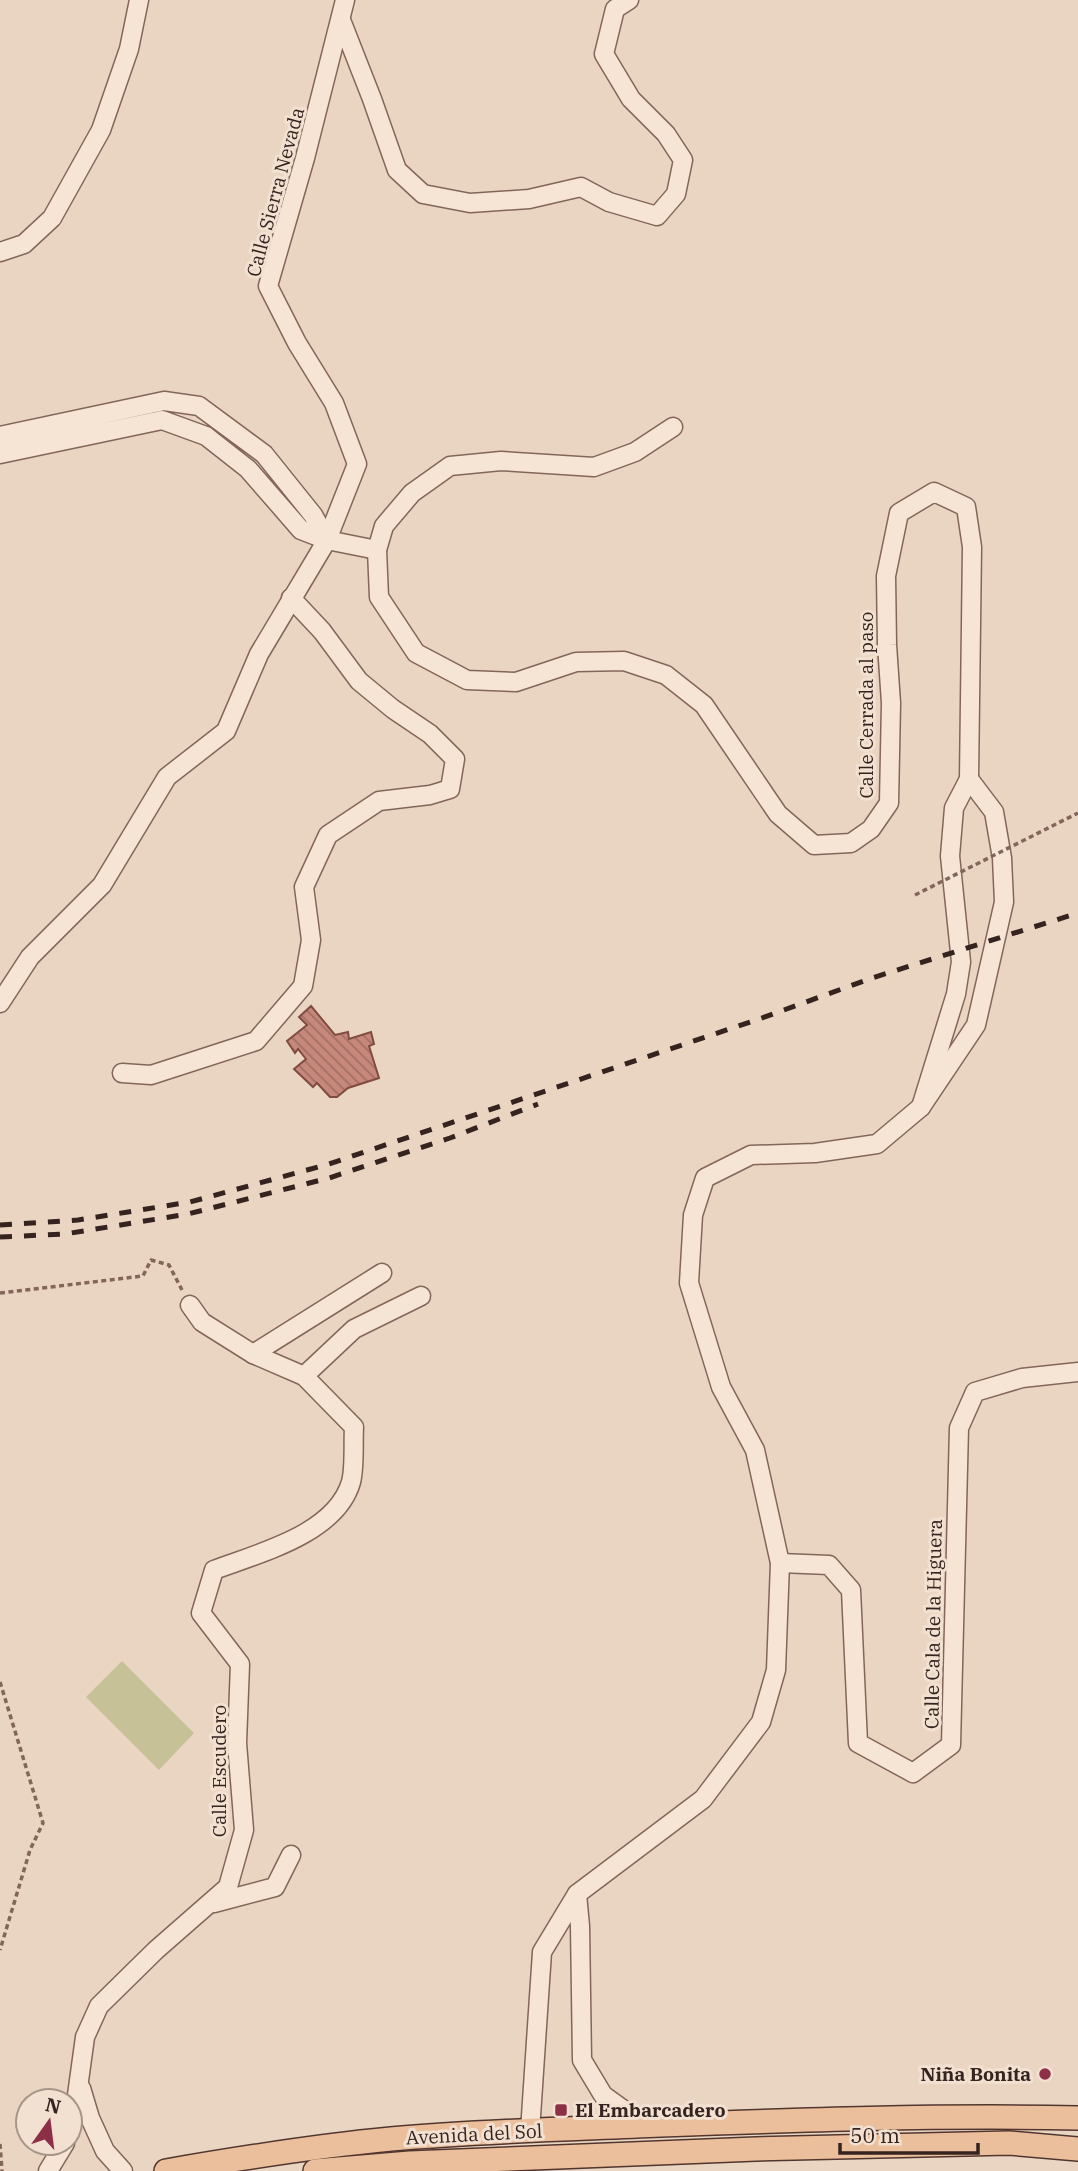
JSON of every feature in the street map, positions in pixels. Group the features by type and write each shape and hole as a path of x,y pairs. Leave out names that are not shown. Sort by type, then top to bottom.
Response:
{"main road":[{"name":"Avenida del Sol","path":"166,2171 273,2152 392,2139 646,2126 960,2118 1078,2118"},
{"name":"Avenida del Sol","path":"315,2171 533,2158 1009,2143 1078,2149"},
{"path":"1009,2143 1078,2164"}],"street":[{"path":"0,253 24,244 52,218 101,130 129,48 139,0"},
{"name":"Calle Sierra Nevada","path":"0,1003 30,957 102,885 167,777 226,731 259,654 327,540 357,464 334,403 297,343 268,286 305,158 345,0"},
{"path":"341,20 397,170 423,194 470,203 529,199 581,187 609,202 657,216 676,194 683,160 666,134 631,99 604,54 615,9 629,0"},
{"path":"0,436 164,401 198,407 264,454 313,515 327,540"},
{"path":"0,454 162,420 206,436 248,469 301,530 327,540 377,550 384,526 412,493 450,466 501,461 594,467 635,452 673,427"},
{"name":"Calle Cerrada al paso","path":"377,550 379,597 416,653 467,680 516,682 576,662 624,661 666,675 704,705 778,814 814,845 851,843 870,829 889,803 891,703 886,576 899,513 934,492 966,507 972,547 969,779 954,808 950,856 961,962 956,994 921,1107"},
{"path":"122,1073 151,1075 256,1041 303,986 311,940 304,887 328,835 379,801 430,795 450,789 455,759 430,733 393,709 359,681 323,631 291,598"},
{"path":"530,2131 542,1952 577,1894 703,1799 761,1722 776,1670 780,1563 755,1450 721,1387 690,1283 693,1215 705,1178 751,1155 815,1153 877,1144 921,1107 976,1025 1004,902 1002,858 994,812 969,779"},
{"path":"253,1354 382,1273"},
{"path":"304,1376 354,1329 421,1296"},
{"name":"Calle Escudero","path":"190,1305 202,1322 253,1354 304,1376 354,1427 351,1481 336,1510 293,1540 214,1570 201,1613 240,1664 237,1743 244,1830 228,1887 207,1904"},
{"name":"Calle Cala de la Higuera","path":"780,1563 829,1565 851,1590 858,1743 913,1773 951,1745 959,1428 975,1392 1022,1378 1078,1372"},
{"path":"78,2087 85,2037 99,2006 207,1904 275,1887 291,1855"},
{"path":"577,1894 582,2060 603,2095 646,2126"},
{"path":"79,2081 100,2140 123,2171"}],"path":[{"path":"915,895 1078,813"},
{"path":"0,1293 143,1276 151,1260 169,1265 190,1305"},
{"path":"0,1682 43,1823 30,1850 0,1950"},
{"path":"0,2144 2,2171"}],"shaded area":[{"path":"122,1661 194,1733 159,1770 86,1697"}],"building":[{"path":"311,1006 335,1035 348,1032 349,1039 371,1032 374,1044 369,1046 379,1078 348,1088 337,1097 330,1097 317,1083 313,1087 294,1069 306,1059 298,1049 295,1053 287,1041 307,1025 299,1017"}],"railway":[{"path":"0,1225 78,1220 190,1202 329,1164 762,1018 872,978 1078,913"},
{"path":"0,1237 65,1234 188,1214 329,1178 450,1138 538,1104"}],"place":[{"name":"Niña Bonita","path":"1045,2074"},
{"name":"El Embarcadero","path":"561,2110"}]}
